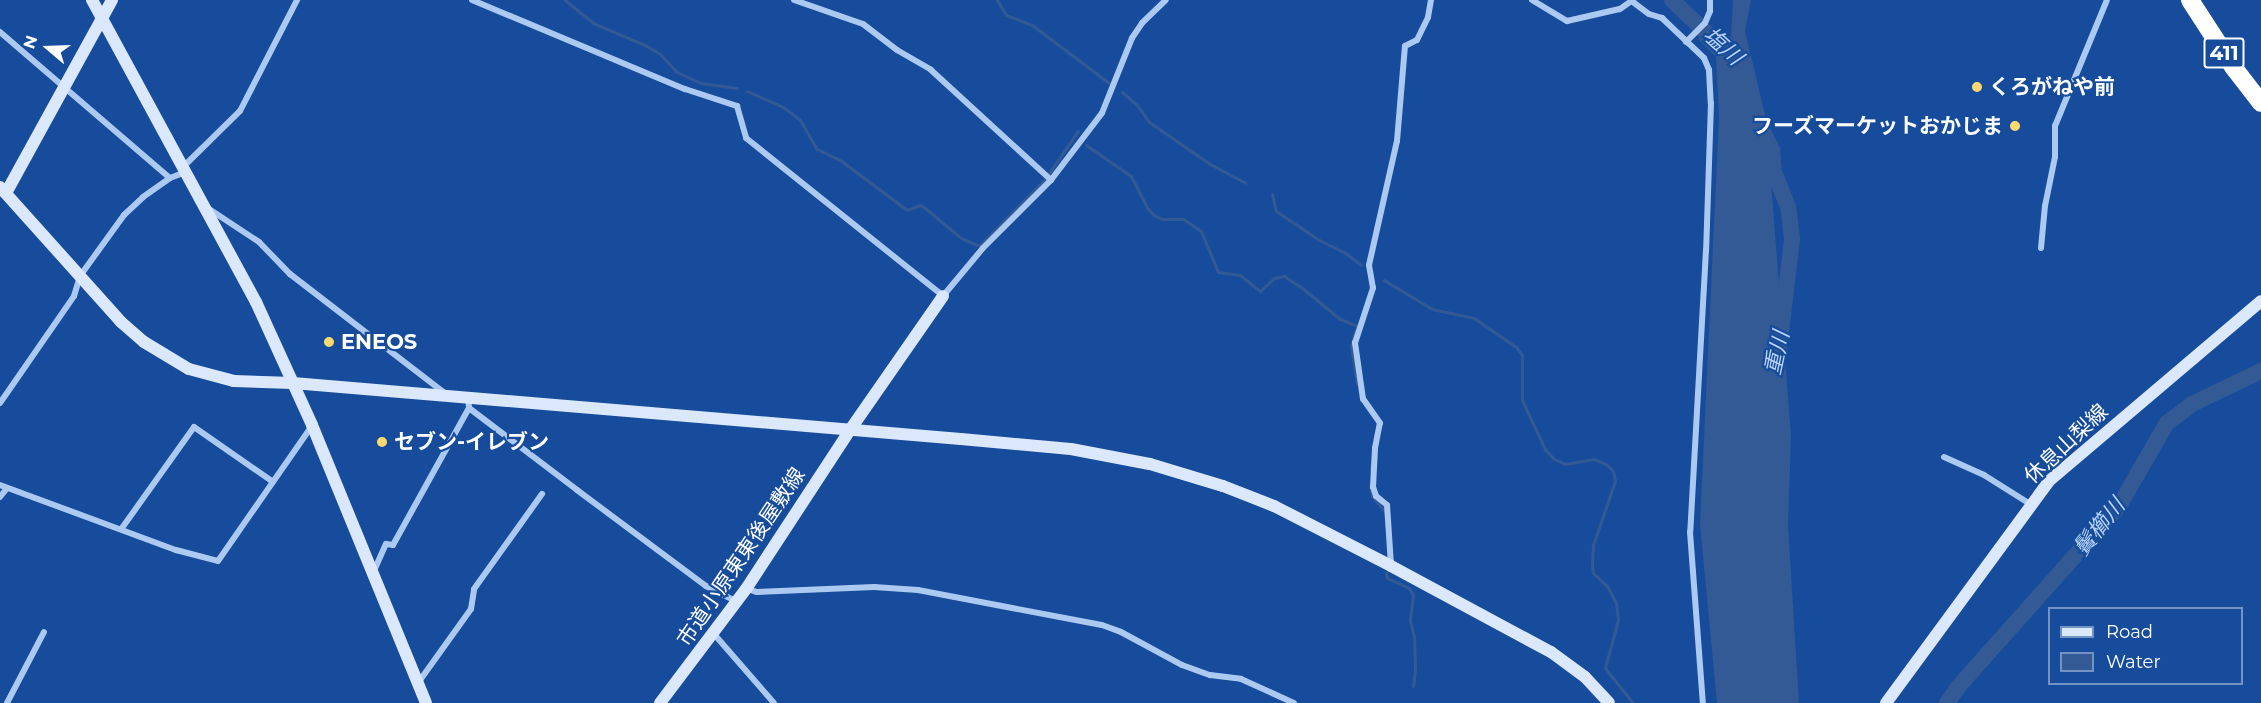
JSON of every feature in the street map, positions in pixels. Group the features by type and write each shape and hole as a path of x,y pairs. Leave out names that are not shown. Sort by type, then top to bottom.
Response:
{"highway":[{"name":"411","path":"2190,0 2234,68 2261,103"}],"street":[{"path":"92,0 256,302 312,425 426,703"},
{"path":"112,0 66,87 3,190 121,322 144,342 189,369 234,381 293,383 449,396 469,403 850,430 1071,449 1150,464 1257,499 1391,566 1551,652 1585,677 1609,703"},
{"path":"0,403 74,296 80,276 124,215 143,197 185,170 240,111 297,0"},
{"path":"472,0 685,89 737,106 746,138 943,296 983,248 1051,180 1102,113 1132,38 1142,23 1166,0"},
{"path":"794,0 863,24 897,50 931,70 1051,180"},
{"path":"1391,566 1387,505 1376,496 1373,488 1375,448 1380,423 1363,399 1355,343 1373,288 1369,265 1397,141 1406,46 1417,40 1428,16 1431,0"},
{"path":"1532,0 1566,21 1620,9 1633,1 1662,18 1704,58 1709,70 1711,104 1704,298 1690,532 1702,703"},
{"path":"1686,42 1705,22 1710,11 1710,0"},
{"path":"2041,248 2045,206 2055,157 2055,126 2107,0"},
{"path":"0,32 170,178"},
{"path":"205,207 259,242 290,274 449,396"},
{"name":"市道小原東東後屋敷線","path":"660,703 737,602 850,430 943,296"},
{"name":"休息山梨線","path":"1886,703 2049,481 2261,301"},
{"path":"372,574 386,544 393,545 469,403"},
{"path":"469,403 677,565 706,586 737,602"},
{"path":"0,485 122,528 176,550 218,561 312,425"},
{"path":"122,528 194,427 273,482"},
{"path":"1944,457 1984,475 2030,504"},
{"path":"0,497 7,488"},
{"path":"417,683 471,609 474,589 542,494"},
{"path":"746,589 757,592 874,587 918,590 1102,625 1121,632 1182,665 1210,675 1241,679 1294,703"},
{"path":"7,703 44,632"},
{"path":"714,634 774,703"}],"water":[{"path":"1733,0 1751,0 1745,31 1766,119 1791,436 1788,525 1799,703 1717,703 1700,524 1719,117 1716,57 1698,39 1711,25 1722,39 1731,37"}],"waterway":[{"path":"565,0 593,23 645,45 660,54 677,72 701,83 737,88"},
{"path":"997,0 1006,15 1032,25 1109,83"},
{"name":"塩川","path":"1672,0 1721,47"},
{"path":"747,91 783,107 800,120 817,149 840,160 907,210 920,205 961,238 977,245 980,245 1045,179 1078,131"},
{"path":"1122,92 1137,105 1149,122 1210,164 1245,183"},
{"name":"重川","path":"1758,122 1772,150 1774,172 1788,206 1792,239 1779,350"},
{"path":"1086,145 1131,176 1147,208 1154,215 1162,219 1183,219 1201,231 1218,272 1240,275 1260,291 1274,278 1284,276 1340,319 1357,326 1351,346 1357,384"},
{"path":"1272,194 1276,211 1319,240 1344,252 1361,265"},
{"path":"1384,280 1432,309 1474,318 1516,347 1522,355 1522,400 1545,449 1554,459 1565,464 1594,459 1606,464 1613,471 1615,481 1593,545 1592,566 1593,573 1607,586 1616,603 1618,620 1605,668 1633,703"},
{"name":"鬢櫛川","path":"1947,703 1958,687 2119,506 2167,423 2192,404 2261,371"},
{"path":"1371,470 1375,435"},
{"path":"1370,485 1372,496 1385,512"},
{"path":"1386,573 1387,578 1409,588 1413,595 1410,621 1414,637 1413,686"}],"place":[{"name":"くろがねや前","path":"1977,87"},
{"name":"フーズマーケットおかじま","path":"2015,126"},
{"name":"ENEOS","path":"329,342"},
{"name":"セブン-イレブン","path":"382,442"}]}
